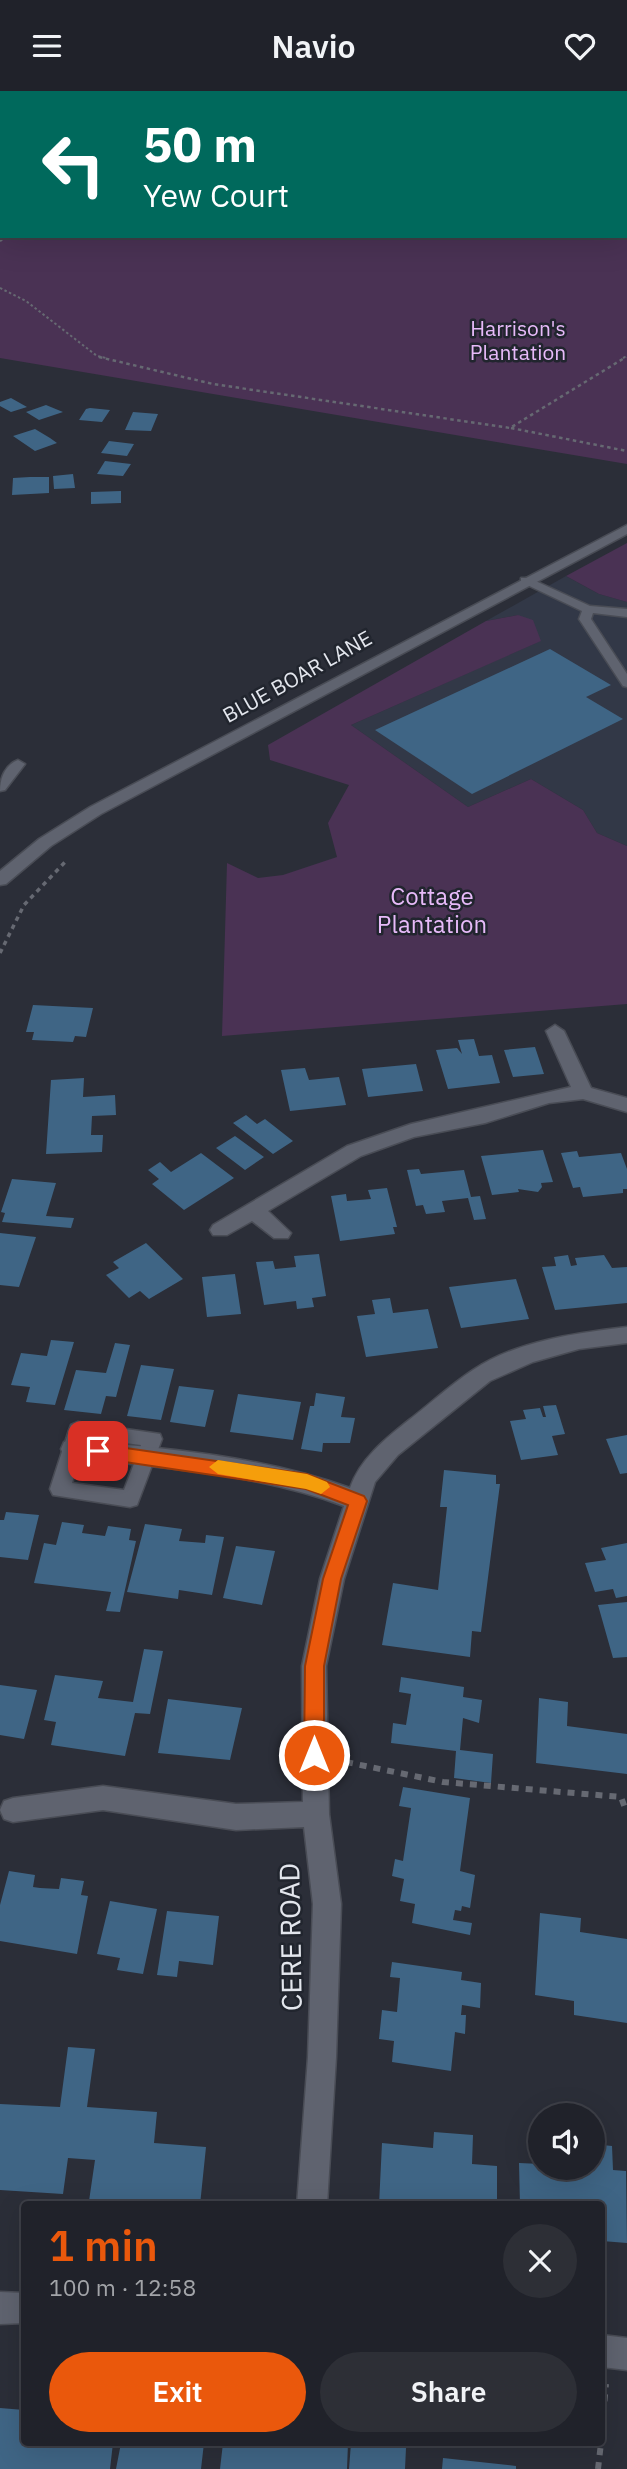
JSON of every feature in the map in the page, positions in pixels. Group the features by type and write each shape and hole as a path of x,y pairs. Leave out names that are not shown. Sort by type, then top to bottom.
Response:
{"street":[{"name":"BLUE BOAR LANE","path":"0,880 49,838 97,810 525,580 627,529"},
{"path":"555,1031 583,1092"},
{"path":"220,1230 354,1150 411,1131 485,1116 548,1097 583,1092 627,1105"},
{"path":"253,1210 281,1233"},
{"name":"CERE ROAD","path":"312,2201 322,2057 327,1904 316,1814 314,1666 332,1579 365,1478 390,1448 482,1375 528,1355 579,1341 627,1335"},
{"path":"72,1449 149,1456 307,1482 358,1501"},
{"path":"13,1810 103,1798 236,1817 316,1814"},
{"path":"0,2308 21,2308"}],"lane":[{"path":"525,580 588,609 627,613"},
{"path":"588,609 585,619 627,683"},
{"path":"0,787 18,764"},
{"path":"72,1449 60,1489 130,1499 149,1456"}],"path":[{"path":"0,288 26,301 97,356 213,384 510,428 627,451"},
{"path":"510,428 627,356"},
{"path":"0,953 24,905 74,853"},
{"path":"314,1755 443,1782 621,1797 625,1808"},
{"path":"605,2408 613,2352"},
{"path":"598,2469 601,2446"}],"shaded area":[{"path":"566,576 599,594 627,602 627,846 597,833 583,810 531,779 468,807 351,725 540,641 518,615 486,621"}],"green space":[{"name":"Harrison's Plantation","path":"0,238 627,238 627,464 0,358"},
{"path":"627,543 627,602 599,594 566,576"},
{"name":"Cottage Plantation","path":"518,615 533,620 541,641 351,725 468,807 531,779 583,810 597,833 627,846 627,1004 222,1036 227,863 258,878 283,875 337,857 328,823 349,785 270,760 268,745 486,621"}],"building":[{"path":"11,398 27,407 11,412 0,406 0,402"},
{"path":"46,405 63,412 39,420 26,412"},
{"path":"86,409 110,410 102,422 79,420"},
{"path":"133,412 158,414 151,431 125,430"},
{"path":"35,429 57,443 35,451 13,436"},
{"path":"109,441 134,444 127,456 101,453"},
{"path":"105,461 131,464 123,476 97,474"},
{"path":"73,474 75,488 54,489 53,476"},
{"path":"49,477 49,493 12,495 13,478"},
{"path":"121,491 121,503 91,504 91,492"},
{"path":"550,649 611,685 586,697 623,719 472,794 375,730"},
{"path":"33,1005 93,1008 86,1037 75,1036 73,1042 32,1040 34,1032 26,1032"},
{"path":"474,1039 479,1056 492,1055 500,1083 448,1089 436,1050 457,1048 462,1054 458,1040"},
{"path":"535,1047 544,1074 513,1077 504,1050"},
{"path":"416,1064 423,1091 368,1097 362,1069"},
{"path":"305,1068 309,1080 339,1077 346,1105 290,1111 281,1070"},
{"path":"84,1078 83,1097 115,1095 116,1115 92,1116 91,1135 103,1135 102,1152 46,1154 51,1080"},
{"path":"246,1115 257,1124 265,1119 293,1141 273,1154 233,1123"},
{"path":"235,1136 264,1157 245,1170 216,1148"},
{"path":"543,1150 553,1182 541,1183 542,1187 538,1192 518,1189 519,1192 492,1195 481,1156"},
{"path":"577,1151 579,1157 621,1153 627,1169 627,1189 623,1189 623,1193 583,1197 580,1187 573,1188 561,1153"},
{"path":"201,1153 234,1178 184,1210 152,1184 159,1179 148,1170 160,1162 171,1172"},
{"path":"419,1169 421,1174 464,1170 471,1197 480,1196 486,1219 474,1220 468,1198 442,1201 445,1212 426,1214 423,1205 416,1206 407,1170"},
{"path":"12,1179 56,1183 46,1216 74,1218 71,1228 2,1222 5,1213 1,1212"},
{"path":"387,1188 397,1227 393,1227 395,1234 340,1241 331,1196 346,1194 347,1201 371,1199 368,1190"},
{"path":"0,1233 36,1237 19,1287 0,1285"},
{"path":"146,1243 183,1279 149,1299 140,1291 129,1298 106,1275 119,1268 113,1262"},
{"path":"319,1254 326,1296 312,1298 314,1307 297,1309 296,1301 264,1305 256,1262 273,1261 275,1269 296,1267 294,1256"},
{"path":"568,1255 571,1266 577,1265 575,1258 604,1255 612,1268 627,1267 627,1303 555,1310 542,1267 556,1266 554,1257"},
{"path":"235,1274 241,1314 207,1317 202,1277"},
{"path":"516,1279 529,1319 461,1328 449,1287"},
{"path":"390,1298 393,1313 428,1309 438,1348 366,1357 357,1316 375,1314 372,1300"},
{"path":"51,1340 74,1342 55,1405 26,1402 30,1387 11,1385 21,1353 47,1356"},
{"path":"115,1343 130,1345 116,1397 106,1396 101,1414 64,1410 76,1370 106,1373"},
{"path":"141,1365 174,1369 161,1420 127,1416"},
{"path":"179,1386 214,1390 205,1427 170,1422"},
{"path":"316,1393 345,1397 341,1417 355,1418 350,1443 323,1443 322,1452 301,1449 310,1406 314,1406"},
{"path":"238,1394 301,1402 293,1440 230,1432"},
{"path":"556,1405 565,1434 552,1436 558,1455 521,1460 510,1421 526,1419 523,1410 540,1408 543,1417 546,1417 543,1406"},
{"path":"627,1435 627,1473 620,1474 606,1439"},
{"path":"444,1470 496,1475 496,1484 500,1484 481,1632 472,1631 470,1657 382,1645 393,1583 438,1590 447,1507 440,1507"},
{"path":"6,1512 39,1515 28,1560 0,1557 0,1520 4,1520"},
{"path":"62,1522 84,1525 82,1533 105,1536 108,1526 131,1529 129,1540 136,1541 120,1612 106,1611 111,1592 34,1583 44,1543 56,1545"},
{"path":"145,1524 182,1529 179,1541 205,1543 206,1535 224,1537 212,1595 179,1590 178,1599 127,1592"},
{"path":"627,1543 627,1596 616,1598 613,1589 595,1592 585,1563 606,1560 601,1548"},
{"path":"236,1546 275,1551 262,1605 223,1598"},
{"path":"627,1602 627,1657 613,1658 598,1605"},
{"path":"144,1649 163,1651 150,1714 135,1713 125,1756 51,1745 56,1722 44,1720 55,1675 103,1681 98,1698 133,1702"},
{"path":"401,1677 464,1687 463,1697 482,1700 479,1723 463,1718 460,1750 493,1754 491,1783 454,1778 456,1751 391,1743 393,1723 406,1725 411,1694 399,1692"},
{"path":"0,1685 37,1690 24,1739 0,1735"},
{"path":"539,1698 568,1702 567,1726 627,1734 627,1774 536,1763"},
{"path":"168,1699 242,1708 230,1760 158,1753"},
{"path":"403,1787 470,1798 460,1871 475,1875 470,1908 462,1906 461,1911 455,1910 453,1920 472,1923 470,1935 412,1923 415,1904 400,1901 404,1879 392,1876 395,1859 403,1861 411,1808 399,1806"},
{"path":"9,1871 35,1875 33,1887 40,1888 59,1889 61,1878 84,1881 81,1895 88,1896 77,1954 0,1941 0,1905"},
{"path":"110,1901 157,1909 143,1974 117,1970 120,1958 97,1954"},
{"path":"167,1911 219,1916 213,1965 179,1961 177,1977 157,1975"},
{"path":"540,1913 581,1918 580,1932 627,1939 627,2023 574,2015 574,2001 535,1995"},
{"path":"392,1962 462,1972 461,1980 481,1983 480,2008 462,2005 461,2015 466,2015 465,2034 455,2032 451,2071 392,2062 394,2041 379,2039 382,2010 397,2012 400,1978 390,1977"},
{"path":"68,2047 95,2049 87,2107 157,2112 154,2143 206,2147 200,2201 89,2201 95,2160 68,2158 63,2194 0,2190 0,2104 60,2107"},
{"path":"434,2132 473,2135 472,2164 497,2166 497,2201 379,2201 382,2143 433,2148"},
{"path":"605,2145 612,2146 613,2170 626,2171 627,2243 605,2241 605,2201 520,2201 519,2163 528,2163 528,2180 605,2180"},
{"path":"0,2408 21,2410 21,2446 113,2446 110,2469 0,2469"},
{"path":"120,2446 204,2446 201,2469 116,2469"},
{"path":"223,2446 348,2446 347,2469 220,2469"},
{"path":"351,2446 406,2448 405,2469 349,2469"},
{"path":"443,2458 516,2466 516,2469 442,2469"}],"slow traffic":[{"path":"218,1467 307,1482 321,1487"}],"route":[{"path":"98,1451 149,1456 307,1482 358,1501 332,1579 314,1666 314,1755"}]}
